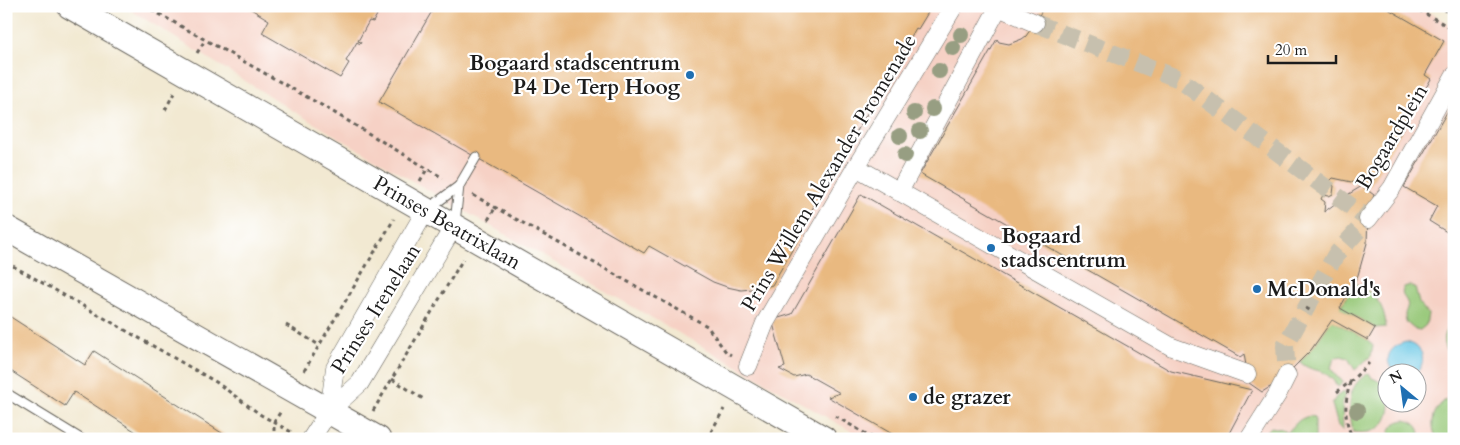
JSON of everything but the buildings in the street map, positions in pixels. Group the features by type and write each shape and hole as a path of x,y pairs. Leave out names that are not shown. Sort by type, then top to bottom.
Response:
{"main road":[{"name":"Prinses Beatrixlaan","path":"70,6 824,439"},
{"path":"6,228 370,434"}],"street":[{"name":"Prins Willem Alexander Promenade","path":"748,366 765,323 856,167 954,6"},
{"path":"899,192 998,7 1035,23"},
{"name":"Bogaardplein","path":"1368,219 1392,188 1454,76"},
{"path":"856,167 1172,347 1248,374"},
{"name":"Prinses Irenelaan","path":"329,411 335,368 416,205"},
{"name":"Prinses Irenelaan","path":"303,436 360,384 454,226"},
{"path":"1250,439 1287,375"}],"lane":[{"path":"454,226 459,186 476,157"},
{"path":"416,205 459,186"},
{"path":"6,393 81,439"}],"path":[{"name":"Prinses Beatrixlaan","path":"145,6 323,106 495,208 707,326 726,352 748,366"},
{"path":"1412,6 1454,30"},
{"path":"1438,6 1454,15"},
{"path":"274,439 274,422 319,345 416,205 418,183 427,169"},
{"path":"370,434 392,379 495,208"},
{"path":"6,262 216,382 274,422 303,436"},
{"path":"1306,308 1313,312"},
{"path":"286,326 319,345"},
{"path":"1336,392 1350,382 1369,363"},
{"path":"392,379 425,400"},
{"path":"1350,382 1345,402 1348,423 1353,439"}],"shaded area":[{"name":"Bogaard stadscentrum","path":"124,6 1418,6 1454,27 1454,439 865,439 445,200 300,115"}],"green space":[{"path":"1354,283 1373,295 1377,300 1383,312 1386,327 1375,328 1340,308"},
{"path":"1410,285 1415,288 1419,303 1428,314 1426,325 1420,330 1414,329 1407,323 1405,318 1407,302 1402,292 1404,287"},
{"path":"1332,320 1368,340 1373,346 1371,356 1355,370 1348,358 1341,356 1334,358 1331,368 1336,376 1344,382 1338,387 1328,375 1305,366 1300,362"},
{"path":"1454,323 1454,358 1446,350 1444,336 1449,327"},
{"path":"1369,373 1372,378 1378,381 1378,412 1389,412 1387,418 1380,427 1361,433 1353,432 1350,398 1352,391 1361,378"},
{"path":"1343,392 1345,395 1342,402 1343,431 1338,426 1332,404 1336,397"},
{"path":"1454,395 1454,439 1437,439 1433,425 1435,413 1442,403"},
{"path":"1310,416 1314,417 1315,421 1315,439 1263,439 1271,427 1282,429 1286,432 1301,419"},
{"path":"1406,420 1417,426 1420,432 1420,439 1390,439 1389,435 1393,425"}],"water":[{"path":"1406,342 1416,346 1422,354 1422,362 1389,362 1388,358 1392,350"}],"tunnel":[{"path":"1035,23 1179,79 1368,219 1335,256 1285,346 1287,375"}],"place":[{"name":"Bogaard stadscentrum P4 De Terp Hoog","path":"690,75"},
{"name":"Bogaard stadscentrum","path":"991,248"},
{"name":"McDonald's","path":"1257,289"},
{"name":"de grazer","path":"913,397"}]}
